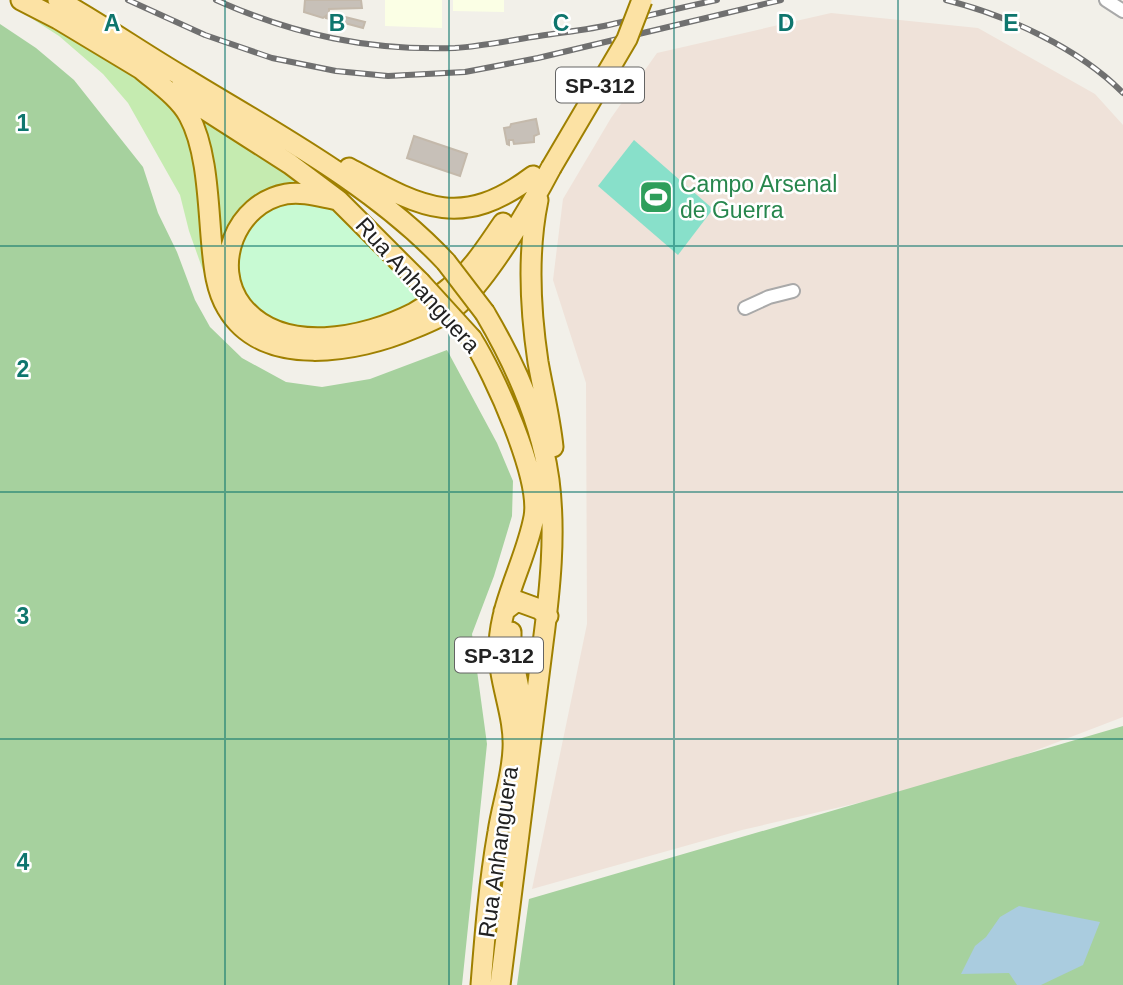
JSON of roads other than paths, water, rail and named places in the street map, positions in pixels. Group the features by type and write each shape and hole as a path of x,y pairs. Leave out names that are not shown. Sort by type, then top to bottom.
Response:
{"main road":[{"name":"Rua Anhanguera","path":"21,0 140,68 290,164 338,200 420,282 472,339 491,369 504,399 534,496 534,515 499,653 513,748 497,834 481,985"},
{"name":"Rua Anhanguera","path":"58,0 216,95 361,190 403,221 446,262 485,313 505,349 529,404 544,451 553,536 548,616 500,985"},
{"name":"SP-312","path":"553,536 555,467 535,340 531,286 533,232 542,173 628,17 632,0"},
{"name":"SP-312","path":"338,200 301,193 279,196 249,212 236,230 230,248 230,283 243,307 259,323 286,334 330,336 368,331 417,311 451,287 470,269 542,173 627,40 642,0"},
{"path":"140,68 184,108 194,127 203,169 214,267 225,305 239,325 275,346 296,350 346,348 377,342 441,316 462,301 480,279 542,173"},
{"path":"216,95 377,183 412,201 435,208 475,207 494,201 542,173"},
{"path":"528,776 528,727 511,649 511,606 542,520 551,509"},
{"path":"511,606 539,609 548,616"}],"street":[{"path":"1106,0 1123,11"},
{"path":"745,308 793,291"}],"water":[{"path":"1019,906 1100,922 1083,965 1041,985 1017,985 1009,973 961,974 975,946 986,937 1000,917"}],"railway":[{"path":"128,0 205,35 272,58 336,71 388,76 465,72 538,58 781,0"},
{"path":"216,0 274,23 333,38 393,47 424,48 476,46 586,29 717,0"},
{"path":"946,0 969,6 1040,35 1085,62 1123,93"}],"place":[{"name":"Campo Arsenal de Guerra","path":"656,197"}]}
